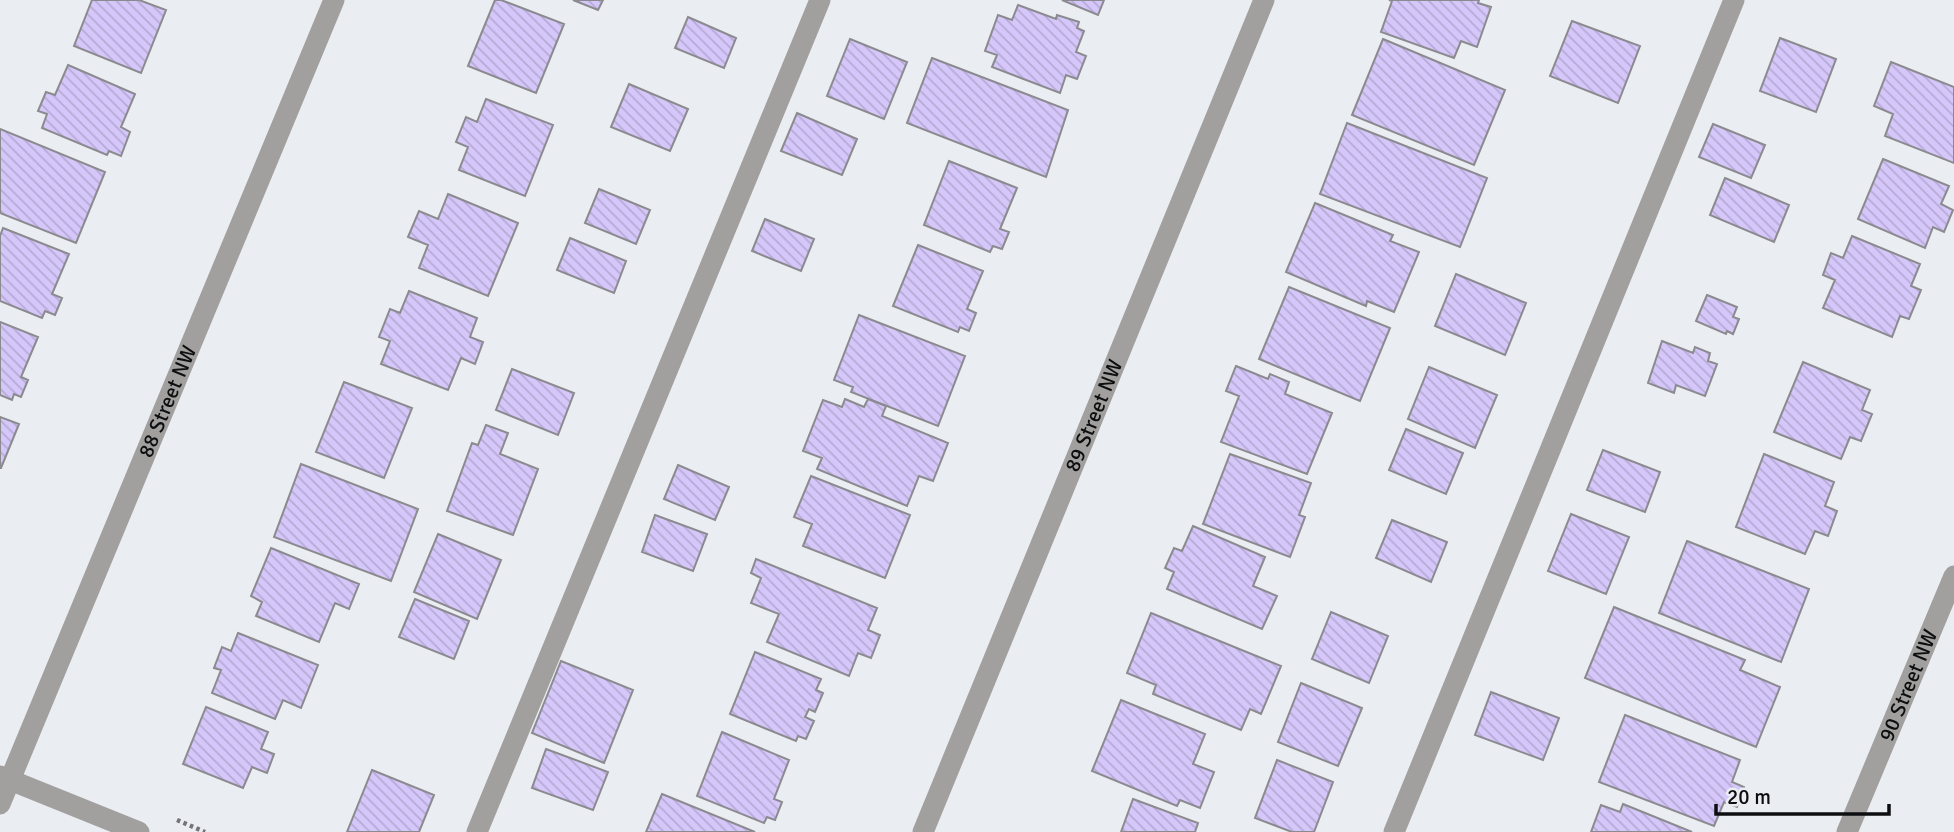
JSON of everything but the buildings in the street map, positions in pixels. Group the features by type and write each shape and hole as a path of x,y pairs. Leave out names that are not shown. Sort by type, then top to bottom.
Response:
{"street":[{"name":"88 Street NW","path":"0,804 5,778 334,0"},
{"path":"477,832 820,0"},
{"name":"89 Street NW","path":"923,832 1264,0"},
{"path":"1394,832 1734,0"},
{"name":"90 Street NW","path":"1847,832 1954,576"},
{"path":"5,778 139,832"}]}
